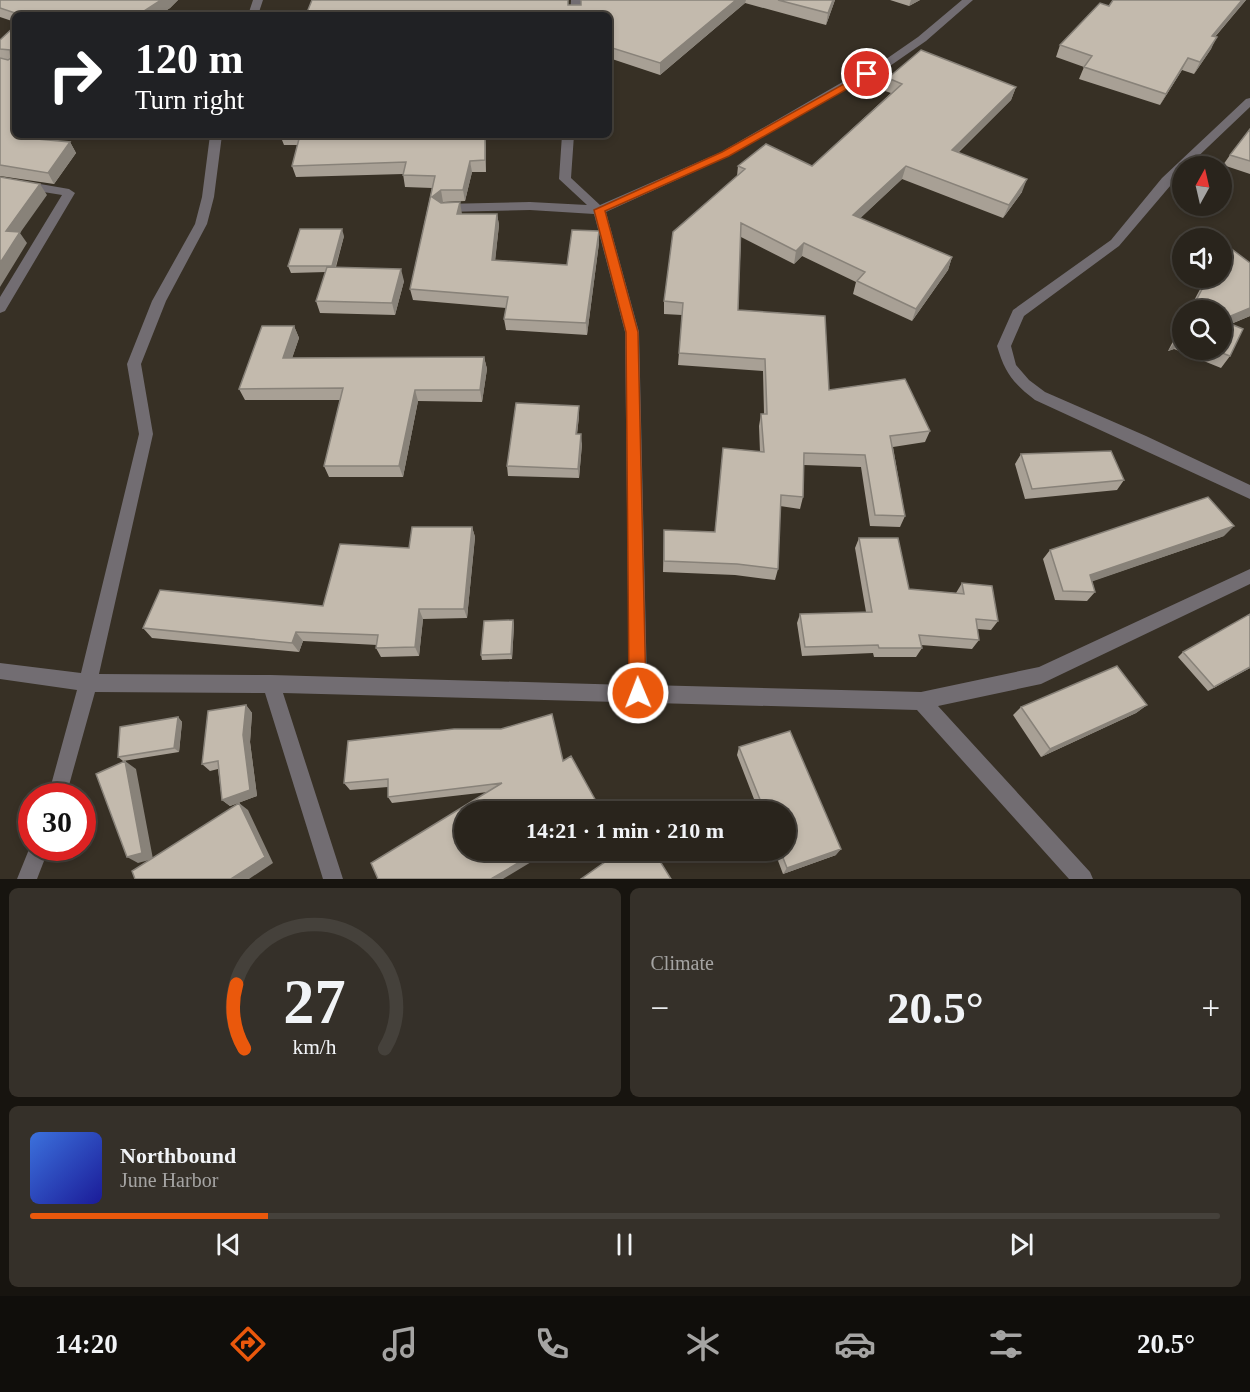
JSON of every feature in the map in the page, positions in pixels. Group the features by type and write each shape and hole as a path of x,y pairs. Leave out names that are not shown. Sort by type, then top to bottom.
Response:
{"street":[{"path":"443,208 530,206 599,210 725,154 850,82 883,66 922,39 967,0"},
{"path":"1250,101 1166,181 1115,243 1018,313 1004,346 1010,367 1040,396 1141,440 1250,492"},
{"path":"61,783 88,683 146,434 134,364 159,301 201,224 208,197 216,138"},
{"path":"568,138 565,179 599,210 632,332 638,693"},
{"path":"0,181 69,193 0,308"},
{"path":"0,670 88,683 271,684 921,701 1041,675 1250,576"},
{"path":"271,684 333,879"},
{"path":"921,701 1083,879"},
{"path":"27,879 34,861"}],"building":[{"path":"0,0 161,0 143,12 12,12 0,8"},
{"path":"312,0 568,0 568,5 581,5 581,0 736,0 660,63 612,48 612,12 307,12"},
{"path":"778,0 833,0 828,13"},
{"path":"1113,0 1242,0 1212,36 1217,37 1200,62 1188,58 1166,94 1084,67 1092,56 1060,45 1100,3 1109,6"},
{"path":"12,29 12,138 70,142 48,173 0,165 0,58 8,60 11,58 10,50 0,49 0,40"},
{"path":"921,50 1016,87 952,150 1027,179 1009,205 906,166 853,215 952,257 916,309 857,281 865,272 804,243 796,251 741,223 738,310 825,316 829,390 905,379 930,431 890,436 905,516 875,515 865,455 804,453 803,497 781,495 778,569 737,564 664,561 664,530 715,532 723,448 764,452 761,414 767,414 765,359 679,353 683,303 664,301 673,232 745,169 738,166 766,144 812,166 902,84 888,78"},
{"path":"1250,129 1250,161 1230,155"},
{"path":"299,138 485,138 485,160 470,161 463,190 441,190 432,197 441,203 460,202 457,214 497,214 492,260 567,265 572,230 599,231 586,323 504,319 508,297 410,289 435,176 403,175 406,162 292,166"},
{"path":"0,177 40,184 6,231 20,232 0,263"},
{"path":"300,229 342,229 332,266 288,266"},
{"path":"1232,249 1250,263 1250,308 1232,315 1232,300 1196,300 1203,288 1232,288"},
{"path":"327,267 401,269 392,303 316,301"},
{"path":"1232,324 1243,329 1232,352"},
{"path":"262,326 294,326 283,358 484,357 480,390 415,390 399,466 324,466 343,388 239,389"},
{"path":"516,403 579,406 576,434 581,434 578,469 507,466"},
{"path":"1111,451 1124,480 1032,489 1021,454"},
{"path":"1208,497 1234,526 1090,575 1095,592 1063,591 1050,550"},
{"path":"412,527 472,527 464,609 419,609 415,647 376,648 378,635 296,632 292,643 143,628 160,590 323,606 340,544 409,548"},
{"path":"859,538 898,538 909,589 964,594 962,583 992,586 998,621 976,619 979,640 919,635 922,648 879,648 878,645 805,647 800,614 872,612"},
{"path":"1250,614 1250,667 1214,687 1183,652"},
{"path":"513,620 511,654 481,655 484,621"},
{"path":"1117,666 1147,705 1050,749 1021,707"},
{"path":"246,705 243,735 250,790 222,800 218,761 202,764 208,711"},
{"path":"552,714 563,761 571,756 596,801 473,801 502,783 388,797 388,779 344,783 348,741 454,729 501,729"},
{"path":"178,717 174,748 118,757 120,727"},
{"path":"790,731 841,849 787,868 784,861 796,861 796,801 761,801 739,747"},
{"path":"125,761 142,853 127,857 96,774"},
{"path":"239,803 265,857 231,879 135,879 132,871"},
{"path":"454,812 454,861 521,861 491,879 378,879 371,863"},
{"path":"606,861 660,861 671,879 581,879"}],"route":[{"path":"638,693 632,332 599,210 725,154 867,74"}]}
